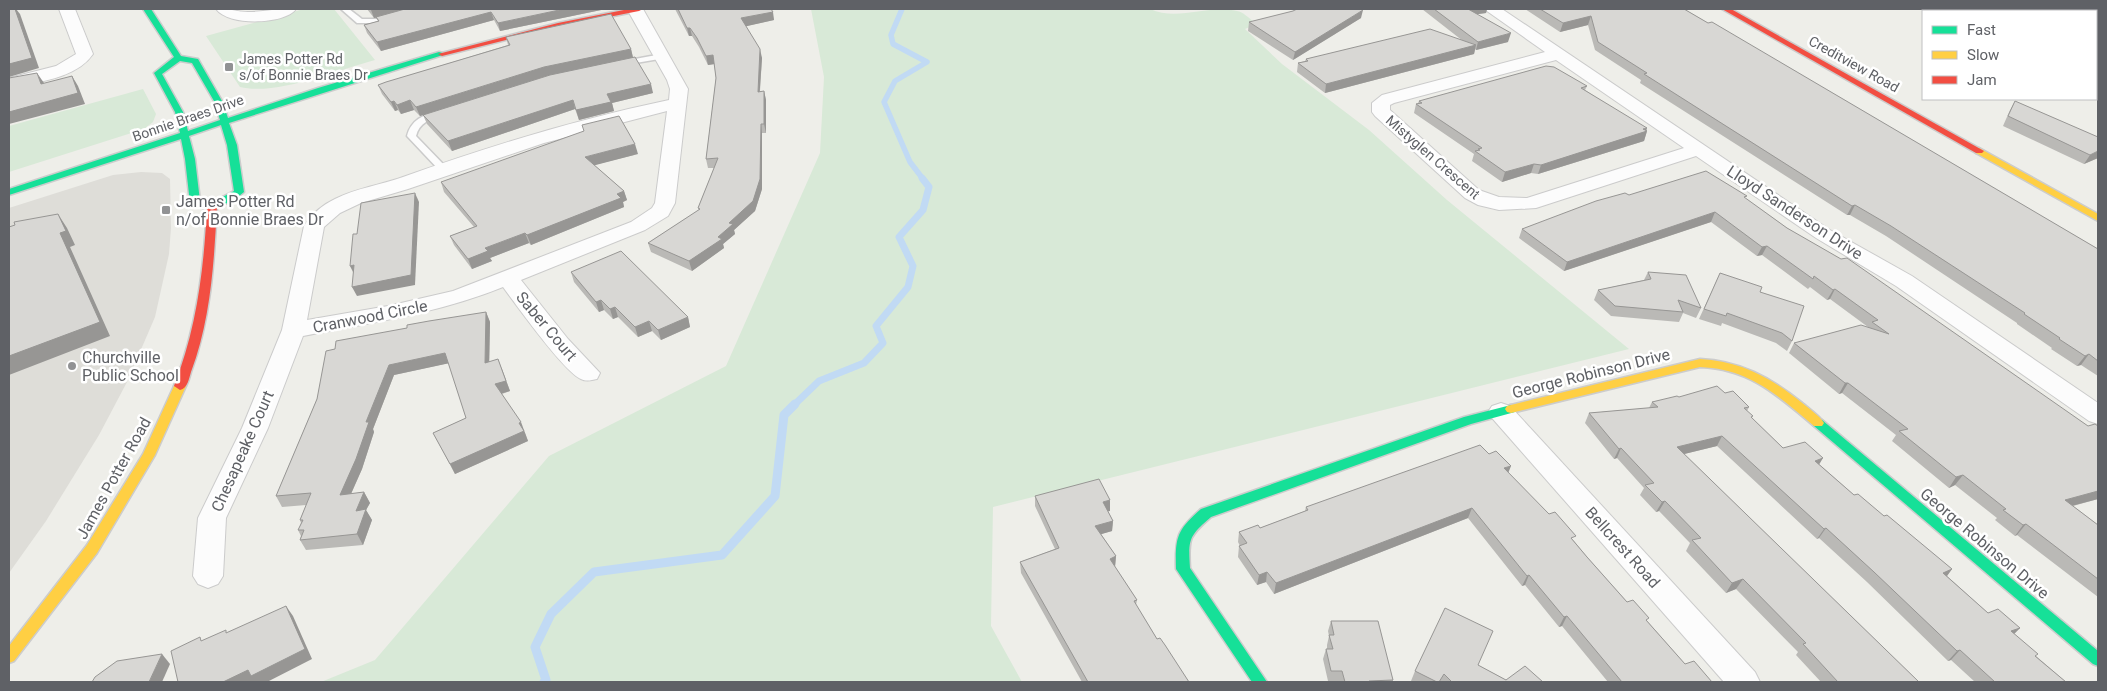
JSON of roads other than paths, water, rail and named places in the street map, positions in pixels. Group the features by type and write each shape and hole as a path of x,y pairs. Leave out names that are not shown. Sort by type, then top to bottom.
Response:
{"street":[{"path":"9,83 70,67 82,60 85,54 67,9"},
{"path":"147,9 178,58"},
{"path":"224,9 231,15 253,16 288,9"},
{"name":"Cranwood Circle","path":"635,9 676,80 679,89 678,102 665,203 661,212 638,226 508,279 444,301 294,330 314,226 324,213 352,198 398,186 442,169 576,126 678,102"},
{"name":"Bonnie Braes Drive","path":"9,192 402,64 525,32 639,9"},
{"name":"Lloyd Sanderson Drive","path":"1492,9 1823,234 1904,281 2098,414"},
{"name":"Creditview Road","path":"1726,9 2098,218"},
{"name":"Mistyglen Crescent","path":"1558,54 1388,99 1380,103 1381,112 1472,194 1482,200 1509,205 1529,204 1700,150"},
{"path":"178,58 195,61 218,101 225,121 232,145 239,192 212,206 195,203 190,159 179,112 158,73 178,58"},
{"name":"James Potter Road","path":"9,657 92,549 149,455 190,363 208,284 212,206"},
{"name":"Saber Court","path":"508,279 560,345 588,373"},
{"name":"Chesapeake Court","path":"208,576 212,518 255,428 294,330"},
{"name":"George Robinson Drive","path":"1260,682 1183,569 1180,550 1183,536 1193,522 1206,513 1468,420 1700,363 1721,361 1751,372 1782,392 2098,660"},
{"name":"Bellcrest Road","path":"1501,412 1744,682"}],"lane":[{"path":"345,9 360,21 372,22 395,18"},
{"path":"613,66 662,56"},
{"path":"442,169 412,136 412,129 425,119 449,110"}],"waterway":[{"path":"902,9 891,35 893,44 927,62 895,81 884,102 910,162 923,179"},
{"path":"794,405 819,381 864,363 883,343 876,326 908,287 913,266 899,237 923,210 929,187 922,178"},
{"path":"544,682 546,680 535,647 551,614 594,572 722,555 775,496 784,415 794,405"}],"place":[{"name":"James Potter Rd s/of Bonnie Braes Dr","path":"229,67"},
{"name":"James Potter Rd n/of Bonnie Braes Dr","path":"166,210"},
{"name":"Churchville Public School","path":"72,366"}]}
